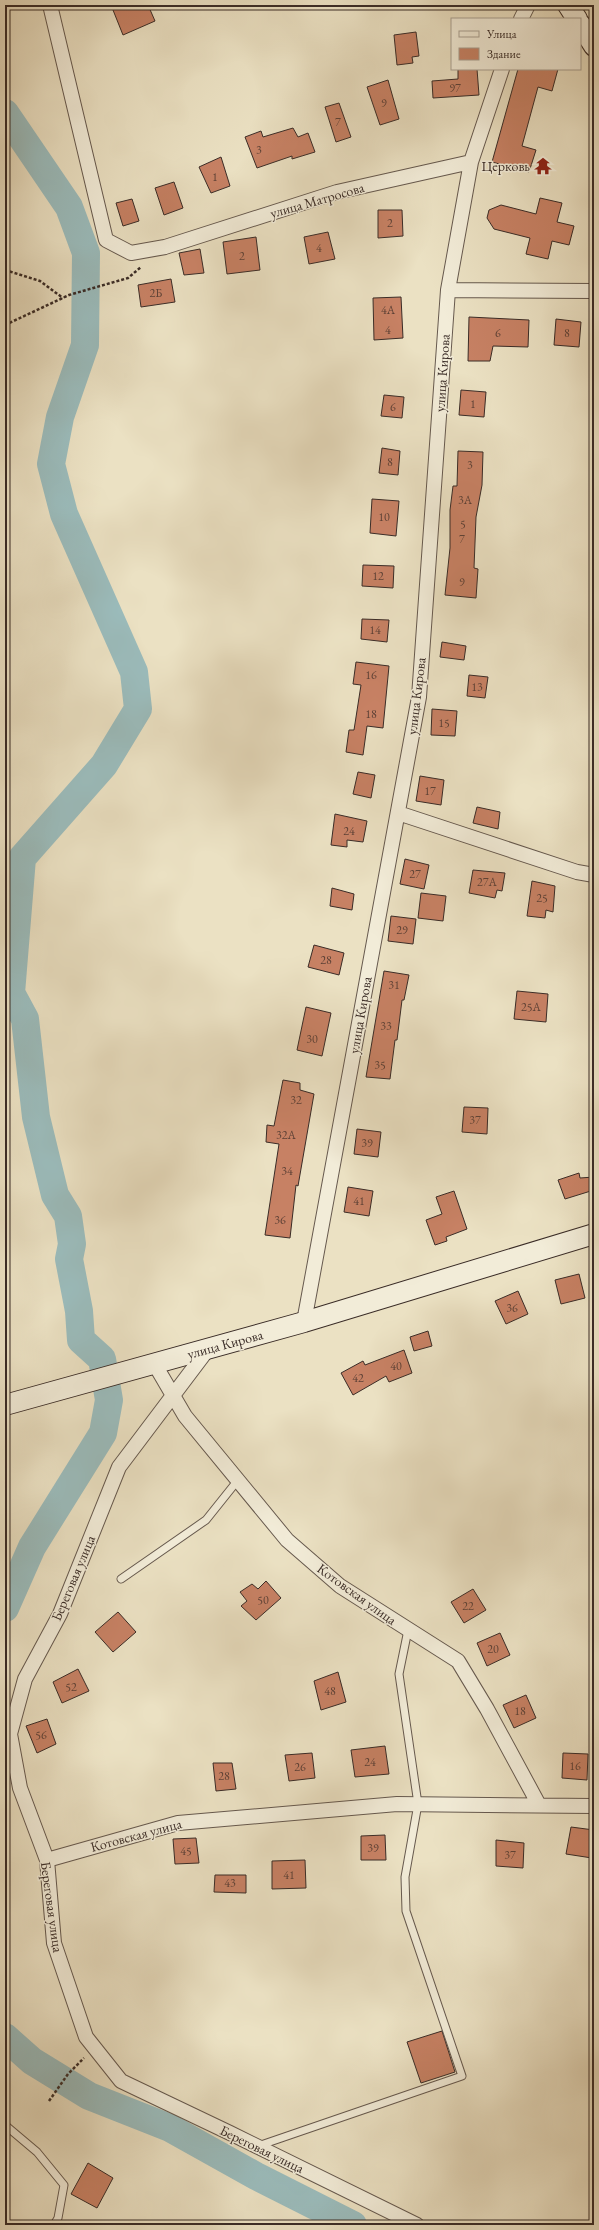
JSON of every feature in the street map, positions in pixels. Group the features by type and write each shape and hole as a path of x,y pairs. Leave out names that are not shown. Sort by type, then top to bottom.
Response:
{"street":[{"name":"улица Матросова","path":"50,5 106,240 131,252 165,247 337,192 471,162"},
{"path":"522,18 528,5"},
{"path":"568,5 576,18"},
{"path":"581,26 594,46"},
{"name":"улица Кирова","path":"304,1322 419,697 448,290 471,162 502,70"},
{"path":"448,290 594,291"},
{"path":"398,813 577,872 594,875"},
{"name":"улица Кирова","path":"5,1405 304,1322 594,1234"},
{"name":"Береговая улица","path":"208,1349 119,1467 60,1614 25,1680 10,1734 20,1788 47,1860 54,1944 86,2037 121,2081 417,2225"},
{"name":"Котовская улица","path":"150,1365 173,1396 185,1416 287,1540 340,1586 458,1661 488,1709 539,1805"},
{"name":"Котовская улица","path":"47,1860 178,1822 390,1804 594,1806"}],"lane":[{"path":"121,1579 206,1520 238,1480"},
{"path":"257,2146 462,2076 406,1911 405,1877 418,1804 399,1674 408,1630"},
{"path":"5,2125 37,2152 64,2185 58,2218 54,2225"}],"path":[{"path":"5,325 69,295 128,278 165,247"},
{"path":"5,270 40,281 63,298"},
{"path":"49,2101 68,2074 94,2048"}],"building":[{"path":"111,5 148,5 155,21 123,35"},
{"path":"416,32 419,56 412,57 413,63 397,65 394,35"},
{"path":"458,70 477,70 479,95 433,98 432,81 458,79"},
{"path":"518,70 558,70 552,91 538,87 522,146 536,150 529,172 492,162"},
{"path":"388,80 399,119 380,125 367,87"},
{"path":"339,103 351,137 336,142 325,107"},
{"path":"293,128 298,137 308,133 315,152 292,159 292,156 257,168 245,137 261,131 263,137"},
{"path":"221,157 230,186 211,193 199,167"},
{"path":"174,182 183,208 164,215 155,188"},
{"path":"540,198 562,203 557,222 574,226 569,245 552,241 548,259 526,254 530,238 494,229 487,218 489,210 501,205 536,214"},
{"path":"132,199 139,221 123,226 116,203"},
{"path":"378,210 402,210 403,236 378,238"},
{"path":"328,232 335,259 309,264 304,237"},
{"path":"256,237 260,270 227,274 223,242"},
{"path":"200,249 204,273 184,275 179,253"},
{"path":"171,279 175,302 141,307 138,285"},
{"path":"401,297 403,338 374,340 373,298"},
{"path":"469,317 529,320 528,347 493,346 490,361 468,361"},
{"path":"556,319 581,322 579,347 554,345"},
{"path":"461,390 486,392 484,417 459,415"},
{"path":"384,395 404,397 402,418 381,416"},
{"path":"382,448 400,451 398,475 379,473"},
{"path":"458,451 483,452 482,485 476,517 474,568 478,569 476,598 445,595 450,548 450,510 453,486 457,486"},
{"path":"372,499 399,501 396,536 370,533"},
{"path":"363,565 394,566 393,588 362,586"},
{"path":"362,619 389,620 387,642 361,639"},
{"path":"442,642 466,646 464,660 440,657"},
{"path":"356,662 389,666 383,728 367,726 363,755 346,752 349,730 354,730 361,685 353,684"},
{"path":"469,675 488,677 485,698 467,696"},
{"path":"432,709 457,711 455,736 431,735"},
{"path":"358,772 375,775 371,798 353,794"},
{"path":"420,776 444,780 441,805 416,801"},
{"path":"477,807 500,812 498,829 473,823"},
{"path":"335,814 367,821 363,842 347,840 347,847 331,845"},
{"path":"405,859 429,865 424,889 400,884"},
{"path":"473,870 505,873 502,891 497,890 495,898 469,893"},
{"path":"532,881 555,886 553,912 546,910 545,918 527,916"},
{"path":"332,888 354,894 352,910 330,906"},
{"path":"421,893 446,896 443,921 418,918"},
{"path":"391,916 416,919 413,944 388,941"},
{"path":"314,945 344,953 339,975 308,967"},
{"path":"384,971 409,975 404,1000 402,1000 390,1079 366,1077"},
{"path":"517,991 548,994 546,1022 514,1019"},
{"path":"306,1007 331,1013 322,1056 297,1050"},
{"path":"283,1080 300,1083 300,1090 314,1094 298,1186 296,1185 290,1238 265,1235 279,1144 266,1142 267,1125 274,1126"},
{"path":"464,1107 488,1108 487,1134 462,1132"},
{"path":"357,1129 381,1132 378,1157 354,1154"},
{"path":"579,1173 580,1178 594,1177 594,1190 565,1199 558,1180"},
{"path":"348,1187 373,1191 369,1216 344,1212"},
{"path":"454,1191 467,1229 446,1237 447,1241 435,1245 426,1220 442,1214 436,1197"},
{"path":"579,1274 585,1298 561,1304 555,1280"},
{"path":"518,1291 528,1314 506,1324 495,1301"},
{"path":"428,1331 432,1346 414,1351 410,1337"},
{"path":"404,1350 412,1373 389,1382 386,1376 353,1395 341,1373 363,1361 365,1365"},
{"path":"266,1581 281,1598 256,1620 241,1606 247,1601 240,1592 252,1584 258,1589"},
{"path":"473,1589 486,1610 464,1623 451,1602"},
{"path":"118,1612 136,1632 113,1652 95,1632"},
{"path":"500,1633 510,1655 487,1666 477,1643"},
{"path":"78,1669 89,1691 62,1703 53,1682"},
{"path":"338,1672 346,1702 321,1710 314,1681"},
{"path":"526,1695 536,1718 514,1728 503,1705"},
{"path":"47,1719 56,1744 37,1753 26,1726"},
{"path":"385,1746 389,1774 355,1777 351,1750"},
{"path":"312,1753 315,1778 289,1781 285,1755"},
{"path":"563,1753 588,1754 587,1780 562,1778"},
{"path":"213,1763 232,1763 236,1789 216,1791"},
{"path":"571,1827 594,1830 592,1858 566,1854"},
{"path":"385,1835 386,1860 361,1860 361,1836"},
{"path":"196,1838 199,1863 175,1864 173,1839"},
{"path":"496,1840 524,1843 523,1868 496,1866"},
{"path":"305,1860 306,1888 272,1889 272,1861"},
{"path":"215,1875 246,1875 246,1893 214,1892"},
{"path":"442,2031 455,2072 421,2083 407,2042"},
{"path":"88,2163 113,2178 97,2208 71,2194"}],"waterway":[{"path":"5,113 69,207 86,253 85,345 60,417 51,464 64,514 134,672 138,709 104,765 22,858 11,993 25,1019 36,1117 55,1195 68,1216 72,1244 69,1259 79,1311 81,1340 102,1359 109,1400 103,1433 32,1547 5,1608"},
{"path":"5,955 14,954"},
{"path":"5,2037 32,2061 89,2096 170,2128 256,2176 353,2225"}],"place":[{"name":"Церковь","path":"543,166"}]}
